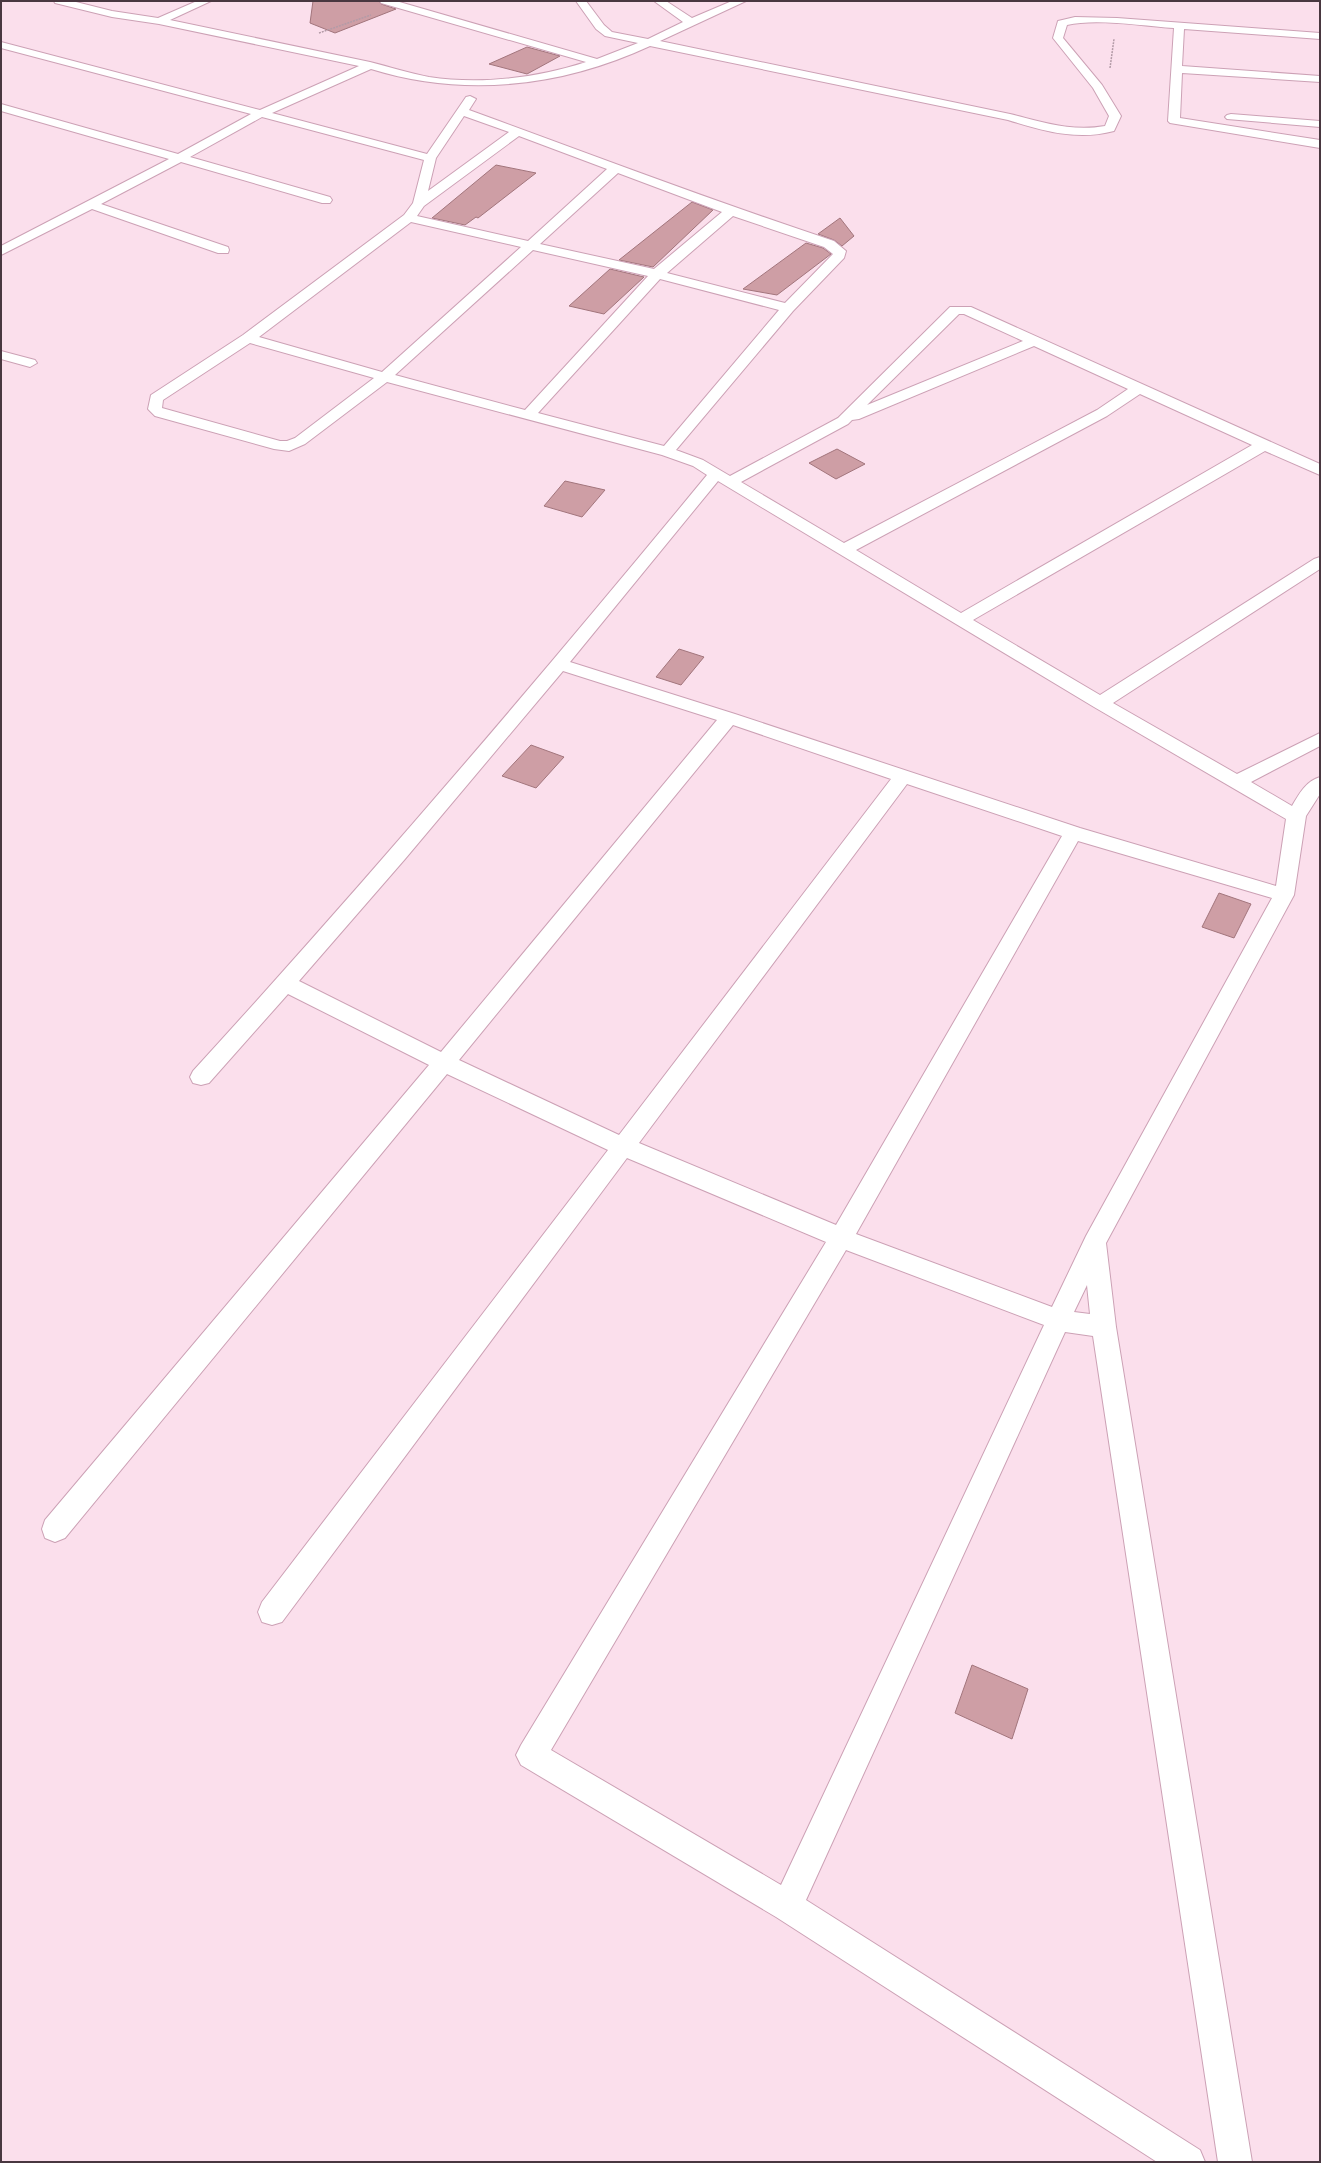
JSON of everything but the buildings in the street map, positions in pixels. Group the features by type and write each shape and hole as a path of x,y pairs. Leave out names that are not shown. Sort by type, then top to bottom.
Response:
{"street":[{"path":"59,1 112,14 160,21 370,65 395,74 444,82 482,83 553,74 616,56 647,44 692,22 741,1"},
{"path":"160,21 206,1"},
{"path":"385,1 597,62"},
{"path":"581,1 600,27 610,34 647,44 1010,117 1074,133 1091,133 1110,129 1114,116 1098,87 1058,38 1062,23 1075,20 1117,21 1320,36"},
{"path":"659,1 692,22"},
{"path":"1179,26 1174,121 1320,144"},
{"path":"1,45 430,158"},
{"path":"1,251 93,205 262,113 370,65"},
{"path":"1176,69 1320,79"},
{"path":"482,83 430,158 418,203 409,218 248,338 156,398 155,409 160,414 279,446 289,446 300,441 385,377 532,246 617,167"},
{"path":"1,107 326,200"},
{"path":"462,111 518,130 731,211 830,244 840,251 839,255 788,308 666,452"},
{"path":"1174,113 1320,124"},
{"path":"418,203 518,130"},
{"path":"93,205 223,250"},
{"path":"529,414 657,274 731,211"},
{"path":"409,218 657,274 788,308"},
{"path":"843,421 955,310 966,310 1320,470"},
{"path":"248,338 385,377 529,414 666,452 698,463 960,620 1236,782 1311,798 1284,895 1094,1243 787,1906"},
{"path":"201,1077 286,984 723,478 843,421 1034,341"},
{"path":"1,356 30,363"},
{"path":"844,550 1102,413 1139,388"},
{"path":"960,620 1265,444"},
{"path":"1100,703 1320,562"},
{"path":"561,665 729,718 1073,833 1284,895"},
{"path":"55,1529 444,1063 729,718"},
{"path":"1236,782 1320,739"},
{"path":"272,1612 902,777"},
{"path":"1073,833 841,1238 532,1755 787,1906 1188,2162"},
{"path":"286,984 444,1063 624,1147 841,1238 1058,1320 1104,1327"},
{"path":"1094,1243 1104,1327 1235,2162"}],"path":[{"path":"281,47 400,5"},
{"path":"1109,74 1117,21"}]}
